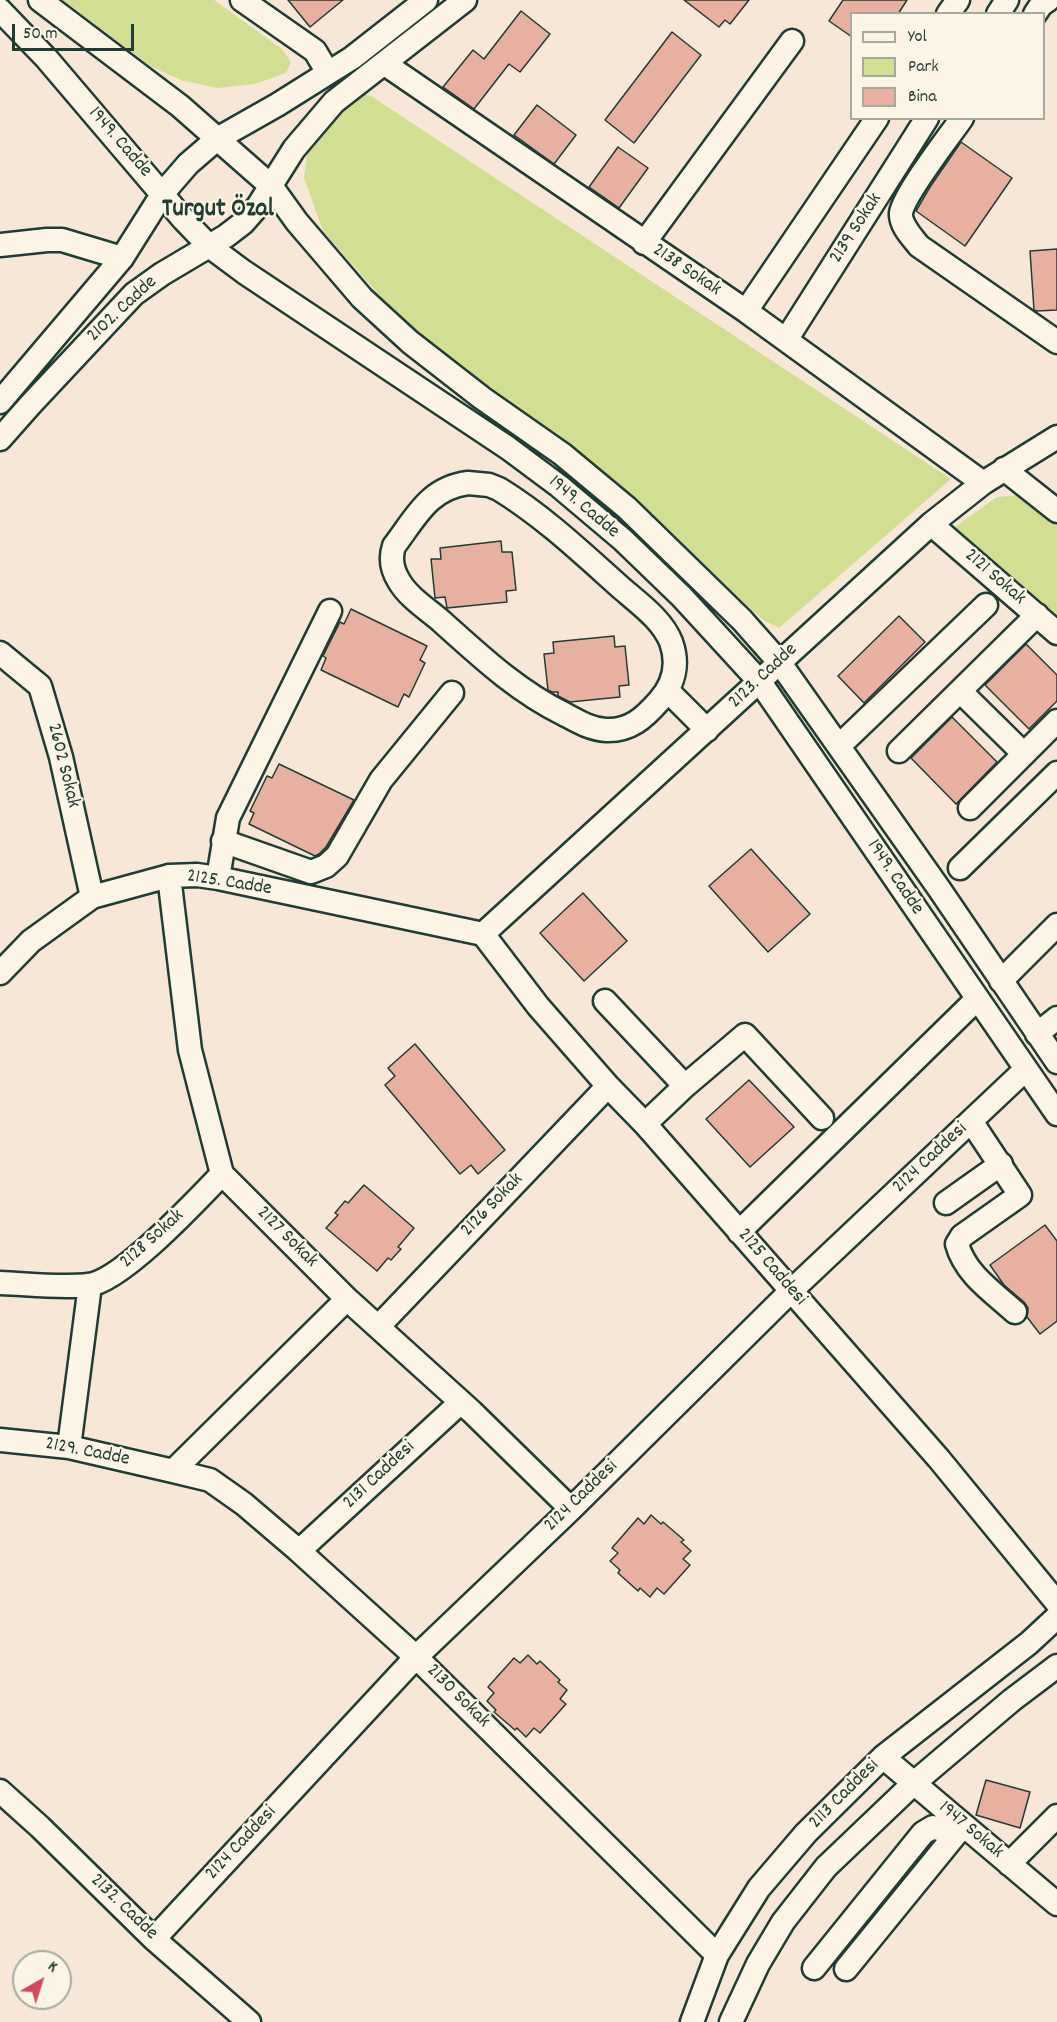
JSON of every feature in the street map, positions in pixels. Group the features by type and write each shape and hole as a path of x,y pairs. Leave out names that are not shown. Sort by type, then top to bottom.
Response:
{"street":[{"name":"1949. Cadde","path":"40,0 180,106 218,139 271,186 297,222 370,305 410,342 482,398 562,454 627,508 742,621 780,663 1057,1062"},
{"path":"242,0 315,51 328,73"},
{"name":"2102. Cadde","path":"0,402 122,258 163,193 188,165 218,139 352,58 426,0"},
{"name":"2102. Cadde","path":"0,439 134,294 243,223 258,206 294,149 334,102 465,0"},
{"path":"1036,12 1048,0"},
{"name":"1949. Cadde","path":"0,10 47,59 163,193 183,220 208,246 508,448 559,486 623,540 682,597 760,682 1057,1114"},
{"path":"644,243 792,41"},
{"name":"2138 Sokak","path":"384,64 746,311 983,483"},
{"path":"746,311 876,120"},
{"name":"2139 Sokak","path":"786,340 926,120"},
{"path":"961,120 909,195 901,214 904,225 919,246 1057,342"},
{"path":"0,245 62,240 122,258"},
{"name":"2123. Cadde","path":"483,934 932,524 983,483 1057,437"},
{"path":"1004,469 1057,511"},
{"path":"468,483 489,485 499,489 557,530 658,622 671,641 674,652 674,674 668,691 643,719 620,729 608,730 587,726 552,708 527,694 491,666 405,589 394,571 391,554 394,546 424,504 439,492 458,484 468,483"},
{"name":"2121 Sokak","path":"932,524 1057,633"},
{"path":"839,746 986,605"},
{"path":"218,878 228,818 330,611"},
{"path":"899,751 1037,615"},
{"name":"2602 Sokak","path":"0,653 40,686 61,757 92,897"},
{"path":"668,691 707,730"},
{"path":"960,691 1024,754"},
{"path":"223,841 311,872 326,866 337,856 381,780 452,693"},
{"path":"970,808 1057,721"},
{"path":"960,868 1057,773"},
{"name":"2125. Cadde","path":"0,973 31,941 92,897 169,876 197,875 218,878 483,934"},
{"path":"169,876 190,1050 222,1174"},
{"path":"1001,981 1057,925"},
{"name":"2125 Caddesi","path":"483,934 538,1006 608,1086 645,1124 939,1459 1057,1603"},
{"path":"739,1232 977,999"},
{"path":"605,1001 685,1086"},
{"path":"1037,1034 1057,1018"},
{"path":"645,1124 745,1035 822,1118"},
{"name":"2124 Caddesi","path":"154,1939 416,1657 571,1509 791,1291 1025,1070"},
{"name":"2126 Sokak","path":"378,1327 608,1086"},
{"path":"970,1121 1020,1195 962,1236 957,1244 961,1257 971,1273 1015,1312"},
{"path":"946,1203 1001,1164"},
{"name":"2128 Sokak","path":"0,1283 90,1285 118,1272 168,1229 222,1174"},
{"name":"2127 Sokak","path":"222,1174 347,1299 461,1402 571,1509"},
{"path":"69,1447 90,1285"},
{"path":"173,1471 347,1299"},
{"name":"2131 Caddesi","path":"299,1551 461,1402"},
{"name":"2129. Cadde","path":"0,1440 69,1447 173,1471"},
{"name":"2130 Sokak","path":"173,1471 210,1480 244,1504 299,1551 416,1657 717,1955"},
{"name":"2113 Caddesi","path":"692,2022 717,1955 759,1888 806,1833 883,1757 1029,1643 1057,1617"},
{"name":"2113 Caddesi","path":"731,2022 758,1964 783,1922 826,1867 914,1784 1012,1700 1055,1671"},
{"name":"1947 Sokak","path":"883,1757 914,1784 957,1832 1009,1864 1057,1904"},
{"name":"2132. Cadde","path":"0,1791 242,2020"},
{"path":"1009,1864 1057,1816"},
{"path":"814,1968 923,1833 933,1827 957,1832"},
{"path":"846,1969 957,1832"}],"green space":[{"path":"63,0 214,0 282,49 291,62 286,73 255,84 217,88 181,80 152,67"},
{"path":"352,91 371,96 951,479 779,628 762,619 639,504 440,355 386,303 323,231 304,178 308,146"},
{"path":"1021,495 1057,525 1057,615 955,527 997,497"}],"building":[{"path":"288,0 343,0 310,27"},
{"path":"684,0 749,0 730,24 725,20 719,27"},
{"path":"843,0 907,0 899,12 850,12 850,36 829,21"},
{"path":"521,11 550,34 520,72 509,64 474,109 443,87 473,50 484,59"},
{"path":"672,32 701,55 634,143 605,120"},
{"path":"537,105 576,135 554,164 514,135"},
{"path":"961,142 1012,178 965,246 916,211"},
{"path":"618,147 648,168 619,208 589,187"},
{"path":"1057,249 1057,310 1034,310 1030,251"},
{"path":"501,541 502,552 512,552 516,590 506,591 507,602 447,608 445,597 435,598 431,559 441,559 440,548"},
{"path":"351,609 427,646 420,660 425,663 409,697 404,694 398,707 321,670 326,658 323,656 340,622 344,624"},
{"path":"899,616 925,642 864,703 838,676"},
{"path":"614,636 615,647 625,646 629,685 619,686 620,697 570,702 558,696 558,692 548,690 544,654 554,653 553,642"},
{"path":"1026,644 1057,675 1057,701 1029,729 985,685"},
{"path":"952,717 997,762 956,804 911,758"},
{"path":"279,764 354,800 326,847 315,856 249,824 254,813 250,811 267,776 272,778"},
{"path":"751,849 810,914 768,952 709,886"},
{"path":"583,893 627,941 584,981 540,933"},
{"path":"415,1044 505,1150 478,1174 471,1165 460,1174 385,1085 395,1076 388,1068"},
{"path":"749,1080 794,1127 750,1167 706,1119"},
{"path":"364,1185 414,1228 398,1247 401,1249 391,1260 388,1258 377,1271 326,1228 338,1215 335,1213 345,1201 348,1203"},
{"path":"1045,1225 1057,1241 1057,1321 1040,1334 1027,1317 1028,1308 1024,1302 1004,1285 990,1265"},
{"path":"651,1515 684,1540 681,1542 691,1551 683,1559 690,1565 664,1594 657,1588 650,1597 640,1588 638,1591 618,1573 620,1570 610,1561 618,1553 612,1548 638,1518 644,1524"},
{"path":"528,1655 537,1664 540,1661 567,1690 560,1699 566,1704 540,1733 534,1728 526,1737 494,1712 496,1710 487,1701 494,1693 488,1687 514,1658 520,1663"},
{"path":"986,1780 1030,1792 1020,1828 976,1815"}],"district":[{"name":"Turgut Özal","path":"218,211"}]}
